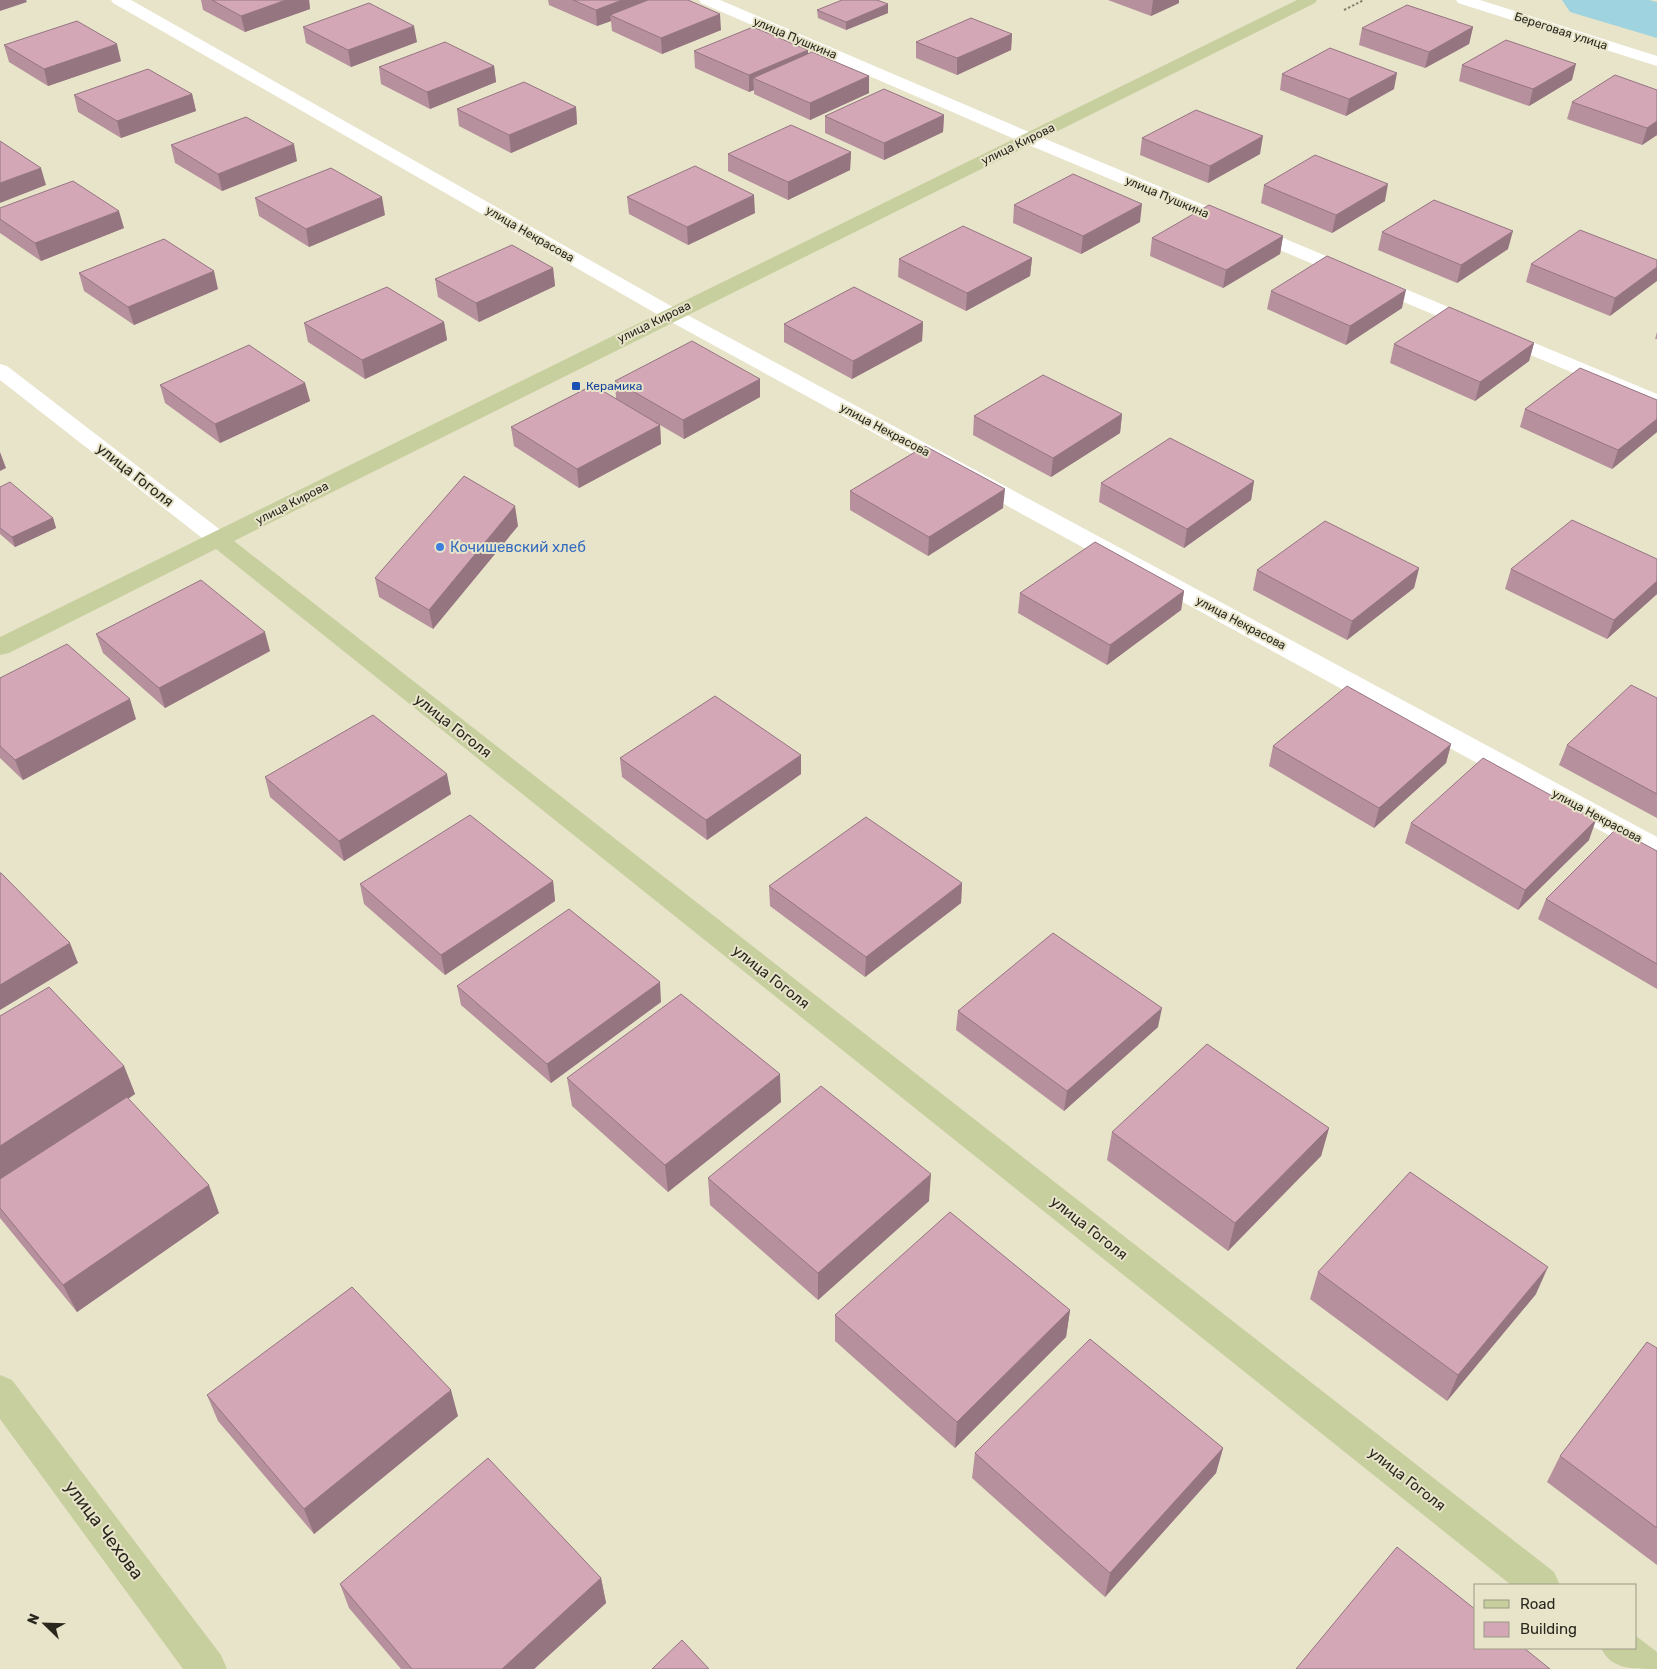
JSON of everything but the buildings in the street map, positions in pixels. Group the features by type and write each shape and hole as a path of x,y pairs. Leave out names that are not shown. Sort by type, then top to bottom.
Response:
{"main road":[{"name":"улица Кирова","path":"0,647 1310,0"},
{"name":"улица Гоголя","path":"219,540 1540,1584"},
{"name":"улица Чехова","path":"0,1390 207,1669"},
{"path":"1621,1649 1647,1669"}],"street":[{"name":"улица Некрасова","path":"119,0 671,314 1657,849"},
{"name":"улица Пушкина","path":"707,0 1030,139 1657,402"},
{"name":"Береговая улица","path":"1464,0 1657,61"},
{"name":"улица Гоголя","path":"0,370 219,540"}],"waterway":[{"path":"1590,0 1657,21"}],"place":[{"name":"Керамика","path":"576,386"},
{"name":"Кочишевский хлеб","path":"440,547"}]}
